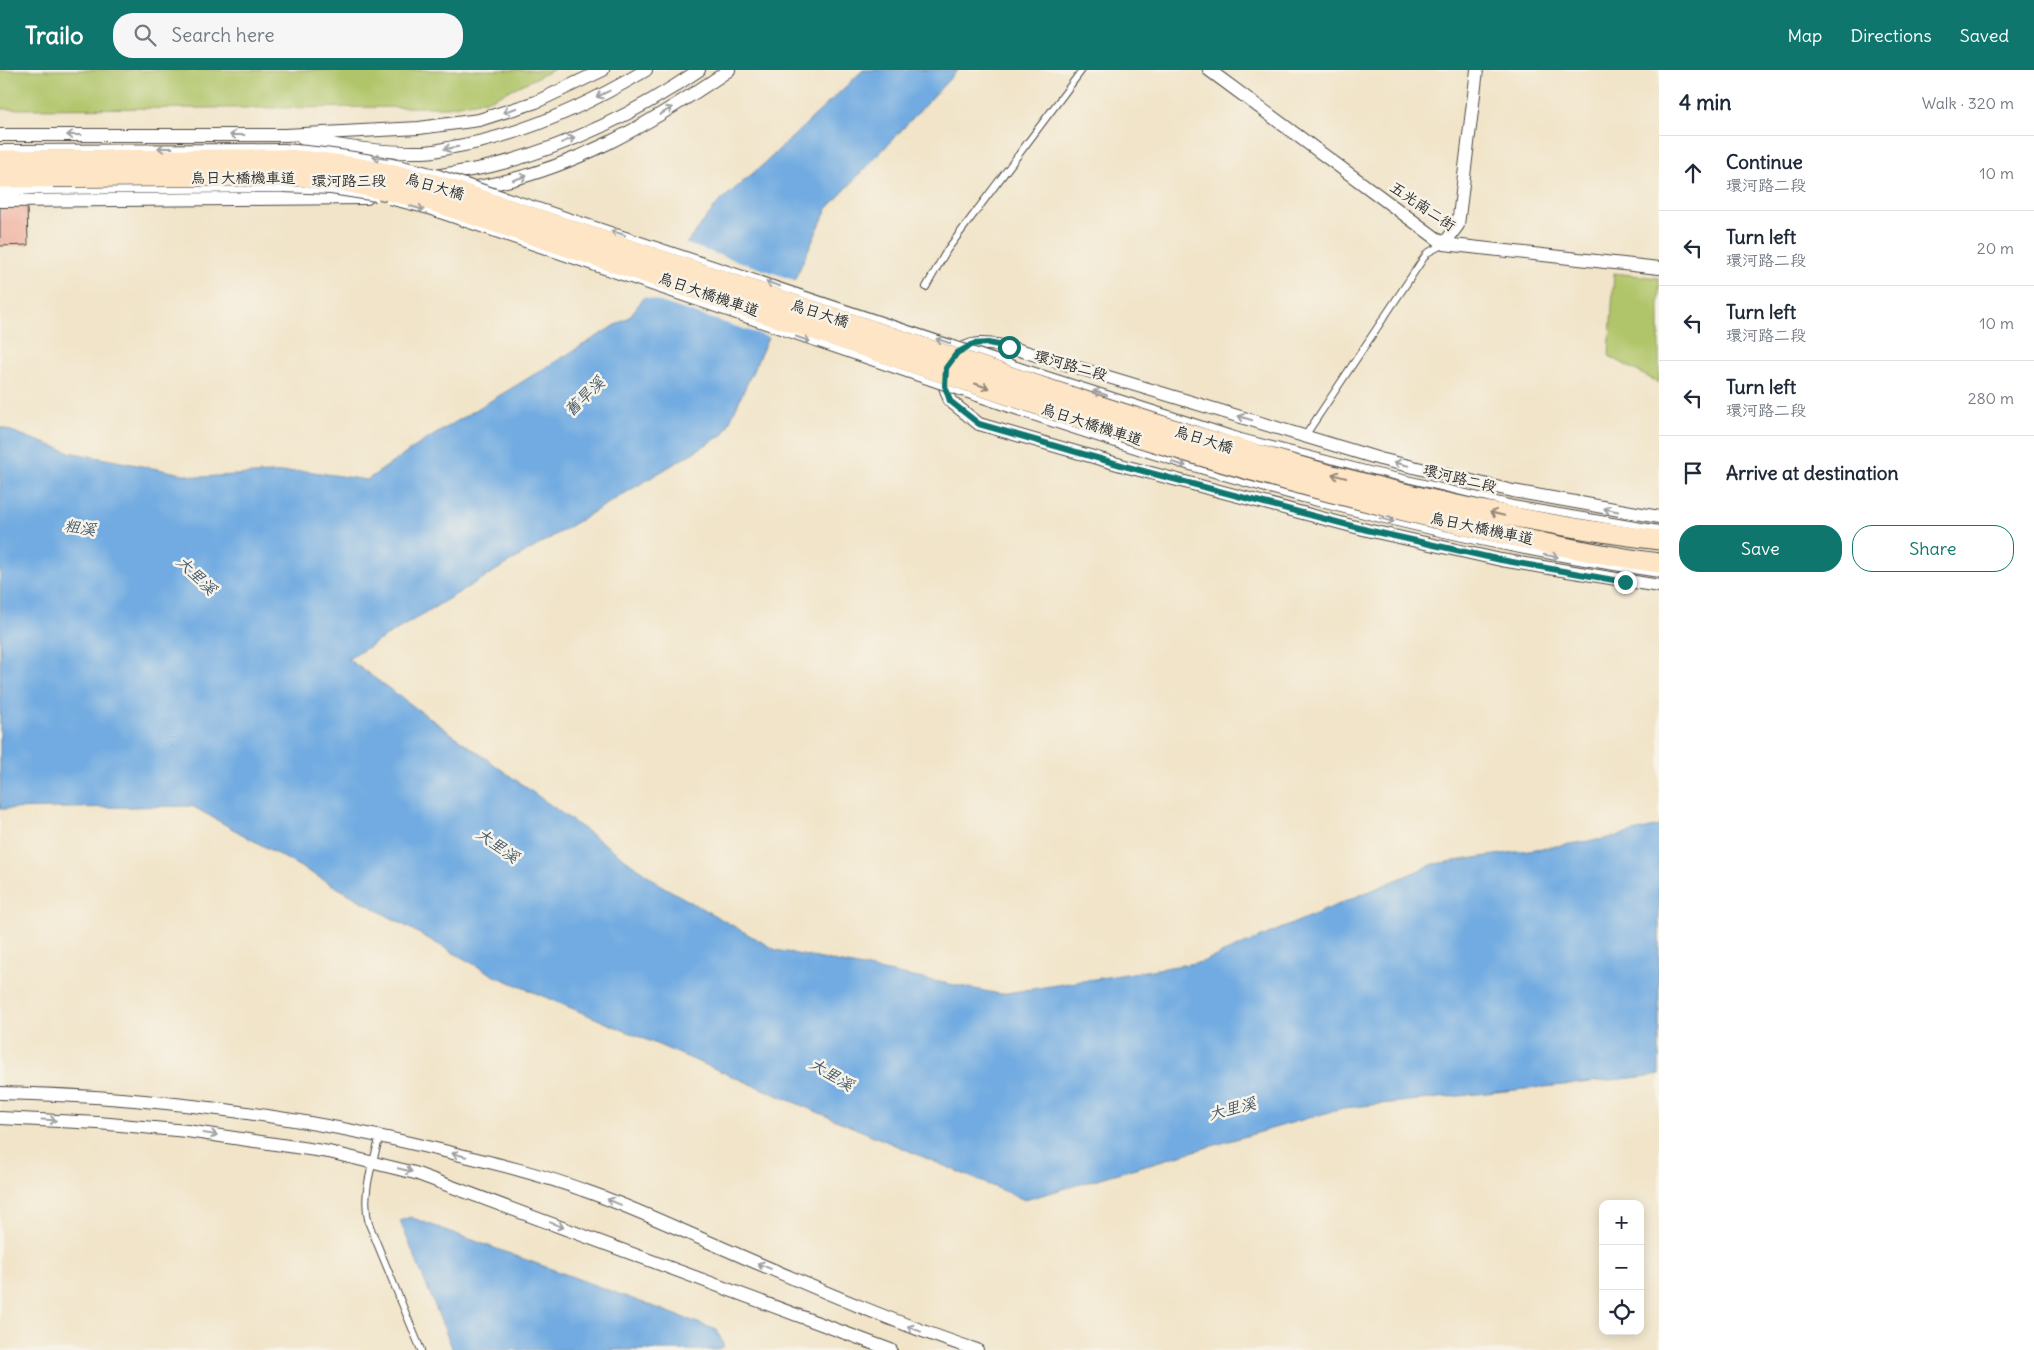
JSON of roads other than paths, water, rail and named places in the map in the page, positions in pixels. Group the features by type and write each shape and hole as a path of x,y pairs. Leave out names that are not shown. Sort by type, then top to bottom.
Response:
{"street":[{"name":"環河路三段","path":"0,135 286,135 419,128 479,120 536,102 603,70"},
{"name":"環河路三段","path":"286,135 343,147 424,152 488,141 544,121 606,94 646,70"},
{"name":"環河路三段","path":"0,191 34,187 371,182 443,174 497,165 553,147 621,117 699,70"},
{"name":"環河路三段","path":"0,201 371,198 439,194 504,183 571,162 629,133 729,70"},
{"name":"五光南二街","path":"1209,70 1444,244 1659,268"},
{"path":"1444,244 1458,225 1477,70"},
{"name":"烏日大橋","path":"0,160 284,159 333,162 382,171 444,187 1140,430 1232,467 1370,504 1506,535 1628,559 1659,563"},
{"name":"烏日大橋","path":"0,178 284,176 332,179 384,189 428,200 1140,430 1238,450 1374,486 1509,516 1659,540"},
{"name":"環河路二段","path":"1659,517 1513,491 1380,459 1009,347 988,343 973,344 957,353 946,368 945,386 950,401 979,424 1136,469 1367,530 1501,560 1659,586"},
{"path":"0,1093 99,1096 190,1104 380,1136 531,1172 585,1190 871,1312 971,1349"},
{"path":"0,1118 98,1123 187,1131 330,1152 415,1172 891,1350"}],"lane":[{"path":"926,287 948,250 1082,70"},
{"name":"烏日大橋機車道","path":"0,148 284,148 336,151 389,160 439,173 1140,430 1367,516 1503,547 1659,574"},
{"name":"烏日大橋機車道","path":"0,191 283,189 331,191 380,198 1140,430 1241,437 1513,504 1659,529"},
{"path":"1305,436 1427,253 1444,244"},
{"path":"380,1136 366,1190 364,1208 420,1350"}],"water":[{"path":"863,70 958,70 827,209 724,434 348,659 664,887 776,950 1000,994 1202,962 1434,864 1604,839 1659,826 1659,1075 1343,1108 1025,1200 493,975 192,806 0,809 0,427 69,452 199,477 307,471 367,480 421,443 629,317 718,203 765,163"},
{"path":"410,1217 717,1330 724,1347 716,1350 453,1350 400,1221"}],"water label":[{"name":"舊旱溪","path":"584,396"},
{"name":"粗溪","path":"80,527"},
{"name":"大里溪","path":"197,575"},
{"name":"大里溪","path":"498,845"},
{"name":"大里溪","path":"832,1074"},
{"name":"大里溪","path":"1232,1108"}]}
